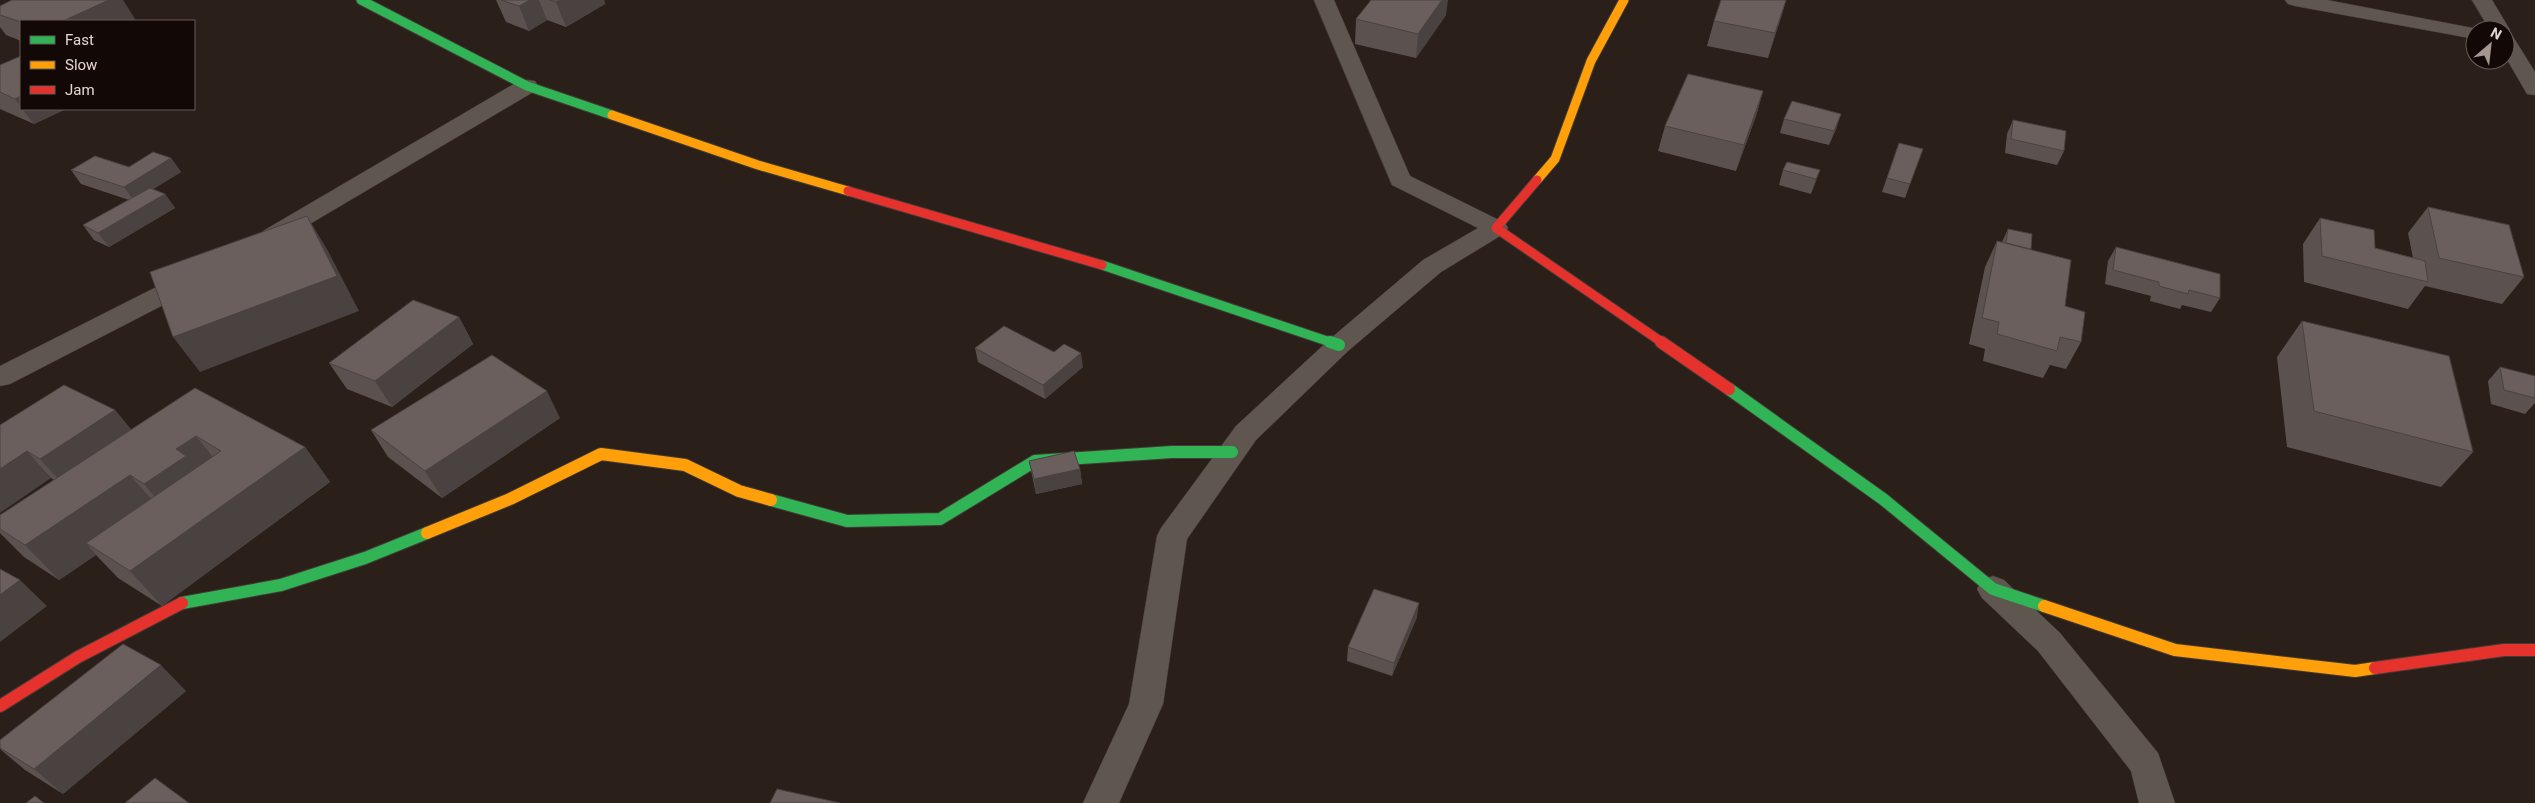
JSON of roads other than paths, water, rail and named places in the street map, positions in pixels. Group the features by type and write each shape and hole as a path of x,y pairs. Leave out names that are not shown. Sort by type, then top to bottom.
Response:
{"street":[{"path":"361,0 527,86 758,165 1127,272 1339,345"},
{"path":"1324,0 1343,39 1366,102 1400,180 1496,228 1728,388 1882,499 1993,588 2049,642 2146,764 2156,803"},
{"path":"1101,803 1146,704 1172,536 1246,433 1339,345 1432,266 1496,228 1555,160 1591,61 1624,0"},
{"path":"2295,0 2465,31"},
{"path":"2482,0 2494,20"},
{"path":"2515,56 2535,89"},
{"path":"253,247 527,86"},
{"path":"0,377 210,270"},
{"path":"0,706 78,657 180,603 282,585 365,558 510,499 601,454 685,465 739,491 847,521 940,519 1035,461 1172,452 1232,452"},
{"path":"1993,588 2176,650 2355,671 2504,650 2535,650"}]}
